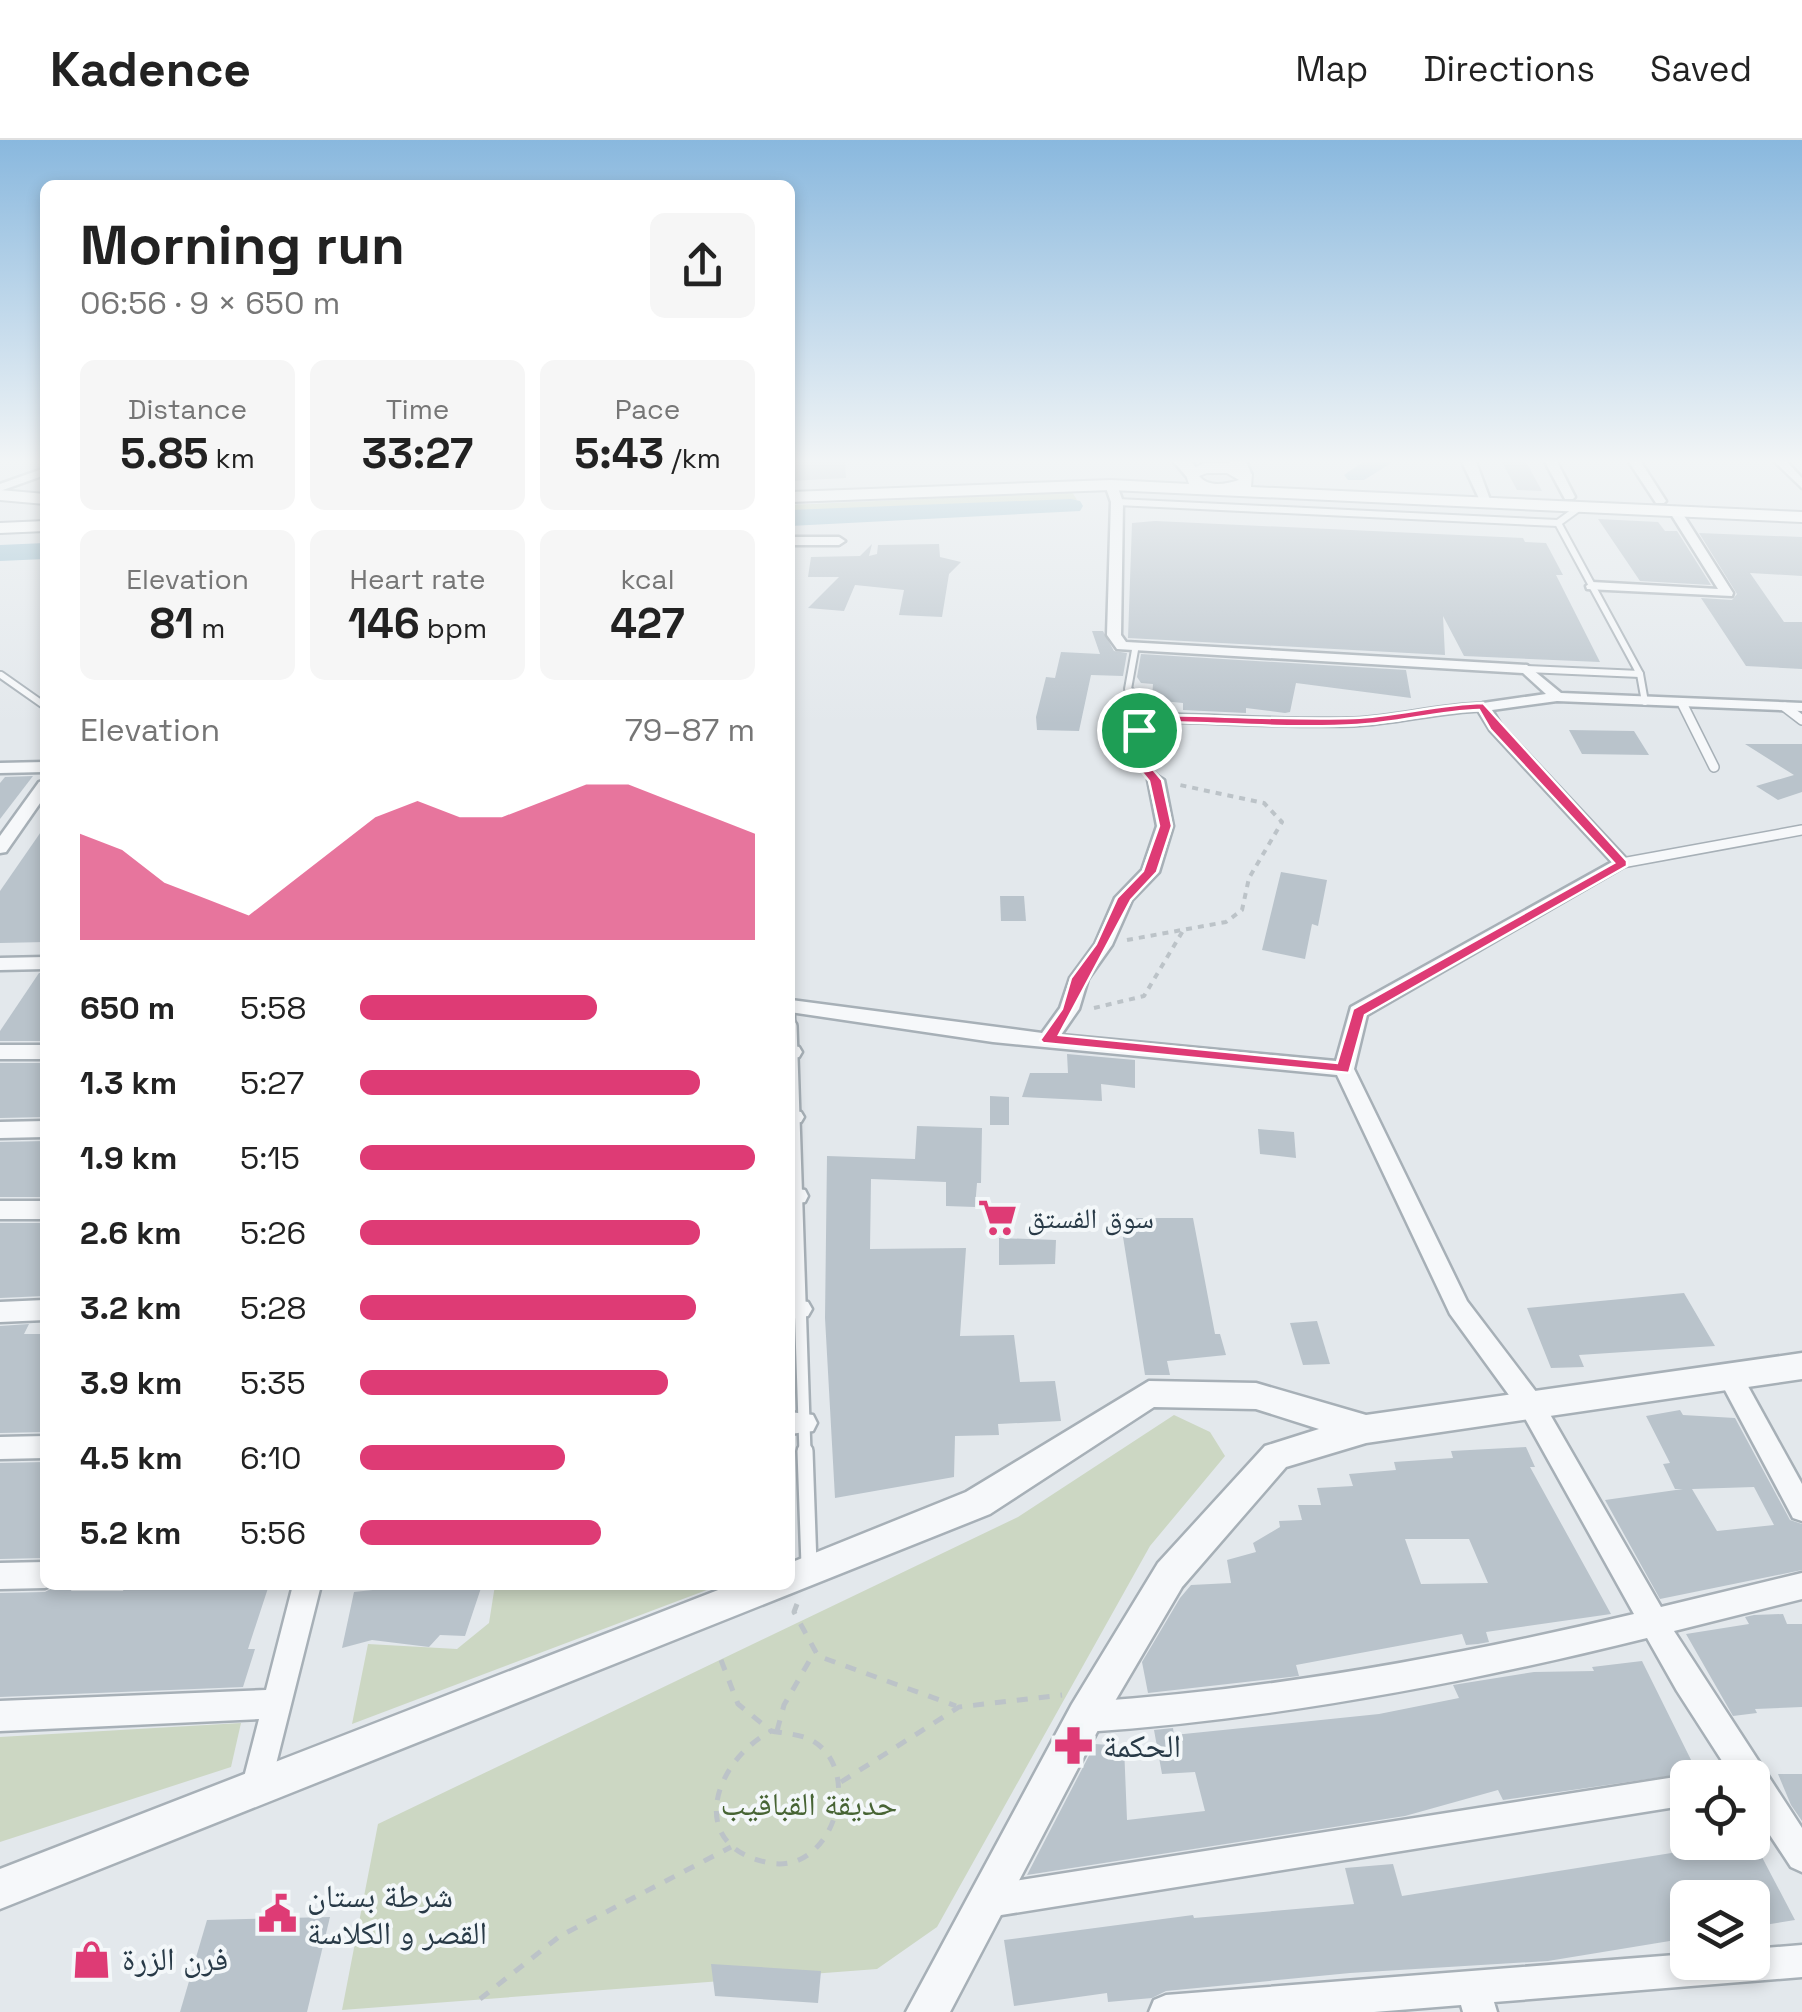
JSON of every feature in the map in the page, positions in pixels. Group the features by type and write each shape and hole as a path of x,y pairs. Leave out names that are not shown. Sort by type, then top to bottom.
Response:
{"street":[{"path":"1114,549 1114,635 1122,646 1134,650 1527,669 1558,697"},
{"path":"1592,586 1727,592 1700,549"},
{"path":"1740,1760 1654,1623 1531,1405 1458,1307 1344,1069 1358,1012 1622,864 1495,727 1483,707 1558,697 1794,707"},
{"path":"0,768 40,767"},
{"path":"1048,1040 1069,1010 1079,978 1103,945 1124,898 1150,872 1165,826 1156,780"},
{"path":"0,848 40,792"},
{"path":"0,964 40,963"},
{"path":"795,1007 1048,1040 1344,1069"},
{"path":"0,1052 40,1052"},
{"path":"0,1130 40,1129"},
{"path":"0,1210 40,1210"},
{"path":"0,1312 40,1310"},
{"path":"927,2012 989,1900 1076,1706 1170,1575 1276,1456 1366,1428 1802,1366"},
{"path":"1730,1376 1802,1508"},
{"path":"799,1575 978,1504 1149,1394 1256,1396 1366,1428"},
{"path":"0,1448 40,1447"},
{"path":"0,1576 40,1574"},
{"path":"1076,1706 1184,1713 1301,1696 1654,1623 1802,1586"},
{"path":"256,1789 305,1590"},
{"path":"0,1889 761,1590"},
{"path":"0,1716 277,1704"},
{"path":"989,1900 1670,1793"},
{"path":"1770,1807 1802,1856"},
{"path":"1166,2012 1477,2000 1802,1961"}],"lane":[{"path":"1572,549 1640,674 1645,702"},
{"path":"1134,650 1128,689 1161,718"},
{"path":"1527,669 1640,674"},
{"path":"1,674 40,702"},
{"path":"1682,704 1714,767"},
{"path":"1156,780 1128,748 1139,730 1161,718 1352,722 1403,718 1434,708 1483,707"},
{"path":"1794,707 1802,720"},
{"path":"1622,864 1802,830"},
{"path":"795,1309 799,1575"}],"path":[{"path":"1103,945 1226,922 1242,910 1249,878 1282,822 1264,803 1156,780"},
{"path":"1069,1010 1110,1008 1144,996 1184,929"},
{"path":"799,1575 794,1612 818,1656 959,1707 1076,1706"},
{"path":"722,1660 738,1704 774,1731 812,1738 828,1753 841,1782 841,1805 830,1833 800,1860 778,1865 756,1861 733,1846 721,1826 718,1783 736,1751 774,1731 815,1650"},
{"path":"841,1782 959,1707"},
{"path":"480,1999 560,1936 733,1846"}],"green space":[{"name":"حديقة القباقيب","path":"1174,1415 1210,1432 1225,1456 1150,1546 937,1927 877,1969 342,2010 378,1824 1018,1517"},
{"path":"494,1590 707,1590 352,1724 368,1644 457,1649 489,1623"},
{"path":"241,1723 231,1767 0,1842 0,1737"}],"building":[{"path":"867,549 871,549 869,556 877,554 878,549 939,549 940,557 961,562 949,574 942,617 899,615 904,590 855,585 844,611 808,608 839,577 808,577 811,557 860,556"},
{"path":"1131,549 1549,549 1563,575 1556,575 1600,662 1464,656 1443,616 1445,655 1128,638"},
{"path":"1619,549 1689,549 1711,585 1640,581"},
{"path":"1709,549 1802,549 1802,576 1750,573 1784,622 1802,622 1802,669 1746,666 1701,598 1732,600 1737,594"},
{"path":"1092,631 1103,631 1114,651 1127,653 1123,676 1091,675 1079,731 1037,730 1036,717 1046,677 1055,678 1061,652 1100,654"},
{"path":"1141,654 1406,670 1411,698 1296,683 1290,712 1246,708 1246,713 1183,710 1183,703 1152,700 1153,684 1141,683 1137,677"},
{"path":"1569,730 1634,731 1649,755 1582,754"},
{"path":"1745,744 1802,744 1802,792 1778,800 1756,786 1794,775"},
{"path":"33,776 0,819 0,783 5,777"},
{"path":"40,833 40,942 0,943 0,891"},
{"path":"1281,872 1327,880 1318,926 1312,924 1305,959 1262,950"},
{"path":"1000,896 1024,896 1026,921 1001,921"},
{"path":"40,973 40,1041 0,1041 0,1031"},
{"path":"1067,1054 1135,1060 1135,1088 1101,1084 1102,1101 1022,1097 1030,1073 1068,1073"},
{"path":"0,1063 40,1063 40,1117 0,1118"},
{"path":"990,1096 1009,1097 1009,1125 990,1125"},
{"path":"917,1126 982,1128 981,1183 977,1183 975,1207 946,1206 946,1182 871,1179 870,1249 966,1248 960,1336 1014,1335 1020,1382 1055,1381 1061,1421 998,1424 999,1435 955,1436 954,1477 835,1498 825,1318 827,1156 915,1159"},
{"path":"1258,1129 1294,1132 1296,1158 1260,1154"},
{"path":"40,1141 40,1197 0,1197 0,1142"},
{"path":"1120,1218 1193,1218 1215,1334 1220,1334 1226,1355 1167,1361 1170,1375 1145,1375"},
{"path":"0,1223 40,1223 40,1296 0,1298"},
{"path":"999,1238 1056,1240 1055,1264 999,1265"},
{"path":"1684,1293 1715,1346 1579,1355 1584,1367 1551,1368 1527,1308"},
{"path":"1317,1321 1330,1364 1303,1365 1290,1323"},
{"path":"29,1324 24,1334 40,1334 40,1432 0,1433 0,1326"},
{"path":"1680,1410 1683,1415 1735,1418 1790,1520 1802,1524 1802,1570 1660,1599 1605,1500 1683,1489 1675,1489 1663,1464 1670,1463 1646,1416","holes":["1754,1487 1774,1525 1717,1531 1692,1489"]},
{"path":"1526,1447 1535,1467 1530,1467 1611,1614 1486,1632 1489,1642 1478,1644 1466,1645 1462,1634 1296,1665 1299,1676 1148,1693 1142,1662 1191,1585 1231,1583 1227,1560 1256,1552 1253,1543 1280,1527 1279,1521 1302,1520 1298,1505 1321,1505 1317,1488 1353,1486 1349,1474 1396,1470 1394,1462 1453,1458 1451,1451","holes":["1405,1539 1469,1539 1488,1583 1421,1584"]},
{"path":"40,1462 40,1558 0,1559 0,1463"},
{"path":"267,1590 248,1649 255,1649 243,1687 0,1697 0,1593"},
{"path":"480,1590 465,1636 440,1635 429,1647 372,1640 342,1648 354,1592"},
{"path":"1783,1614 1787,1624 1802,1624 1802,1707 1755,1709 1757,1713 1733,1716 1686,1634 1749,1624 1745,1617 1754,1615"},
{"path":"1642,1661 1691,1760 1670,1760 1670,1776 1503,1800 1498,1790 1405,1816 1027,1875 1095,1744 1124,1746 1127,1820 1205,1811 1195,1772 1162,1774 1154,1730 1173,1728 1174,1735 1379,1714 1459,1698 1453,1685 1534,1672 1594,1671 1592,1667"},
{"path":"1778,1774 1802,1774 1802,1821 1791,1805"},
{"path":"1670,1853 1670,1860 1764,1860 1795,1920 1770,1924 1770,1880 1670,1880 1670,1941 1548,1961 1350,1973 1166,1991 1152,1998 1108,2002 1107,1993 1014,2006 1004,1940 1193,1915 1194,1918 1354,1904 1345,1868 1393,1864 1402,1896"},
{"path":"330,1917 307,2012 180,2012 207,1920"},
{"path":"711,1964 821,1971 818,2003 715,1996"}],"waterway":[{"path":"0,553 40,551"}],"place":[{"name":"سوق الفستق","path":"997,1218"},
{"name":"الحكمة","path":"1073,1746"},
{"name":"شرطة بستان القصر و الكلاسة","path":"277,1914"},
{"name":"فرن الزرة","path":"92,1959"}],"route":[{"path":"1483,707 1495,727 1622,864 1358,1012 1344,1069 1048,1040 1069,1010 1079,978 1103,945 1124,898 1150,872 1165,826 1156,780 1128,748 1139,730 1161,718 1206,722 1352,722 1403,718 1434,708 1483,707"}]}
